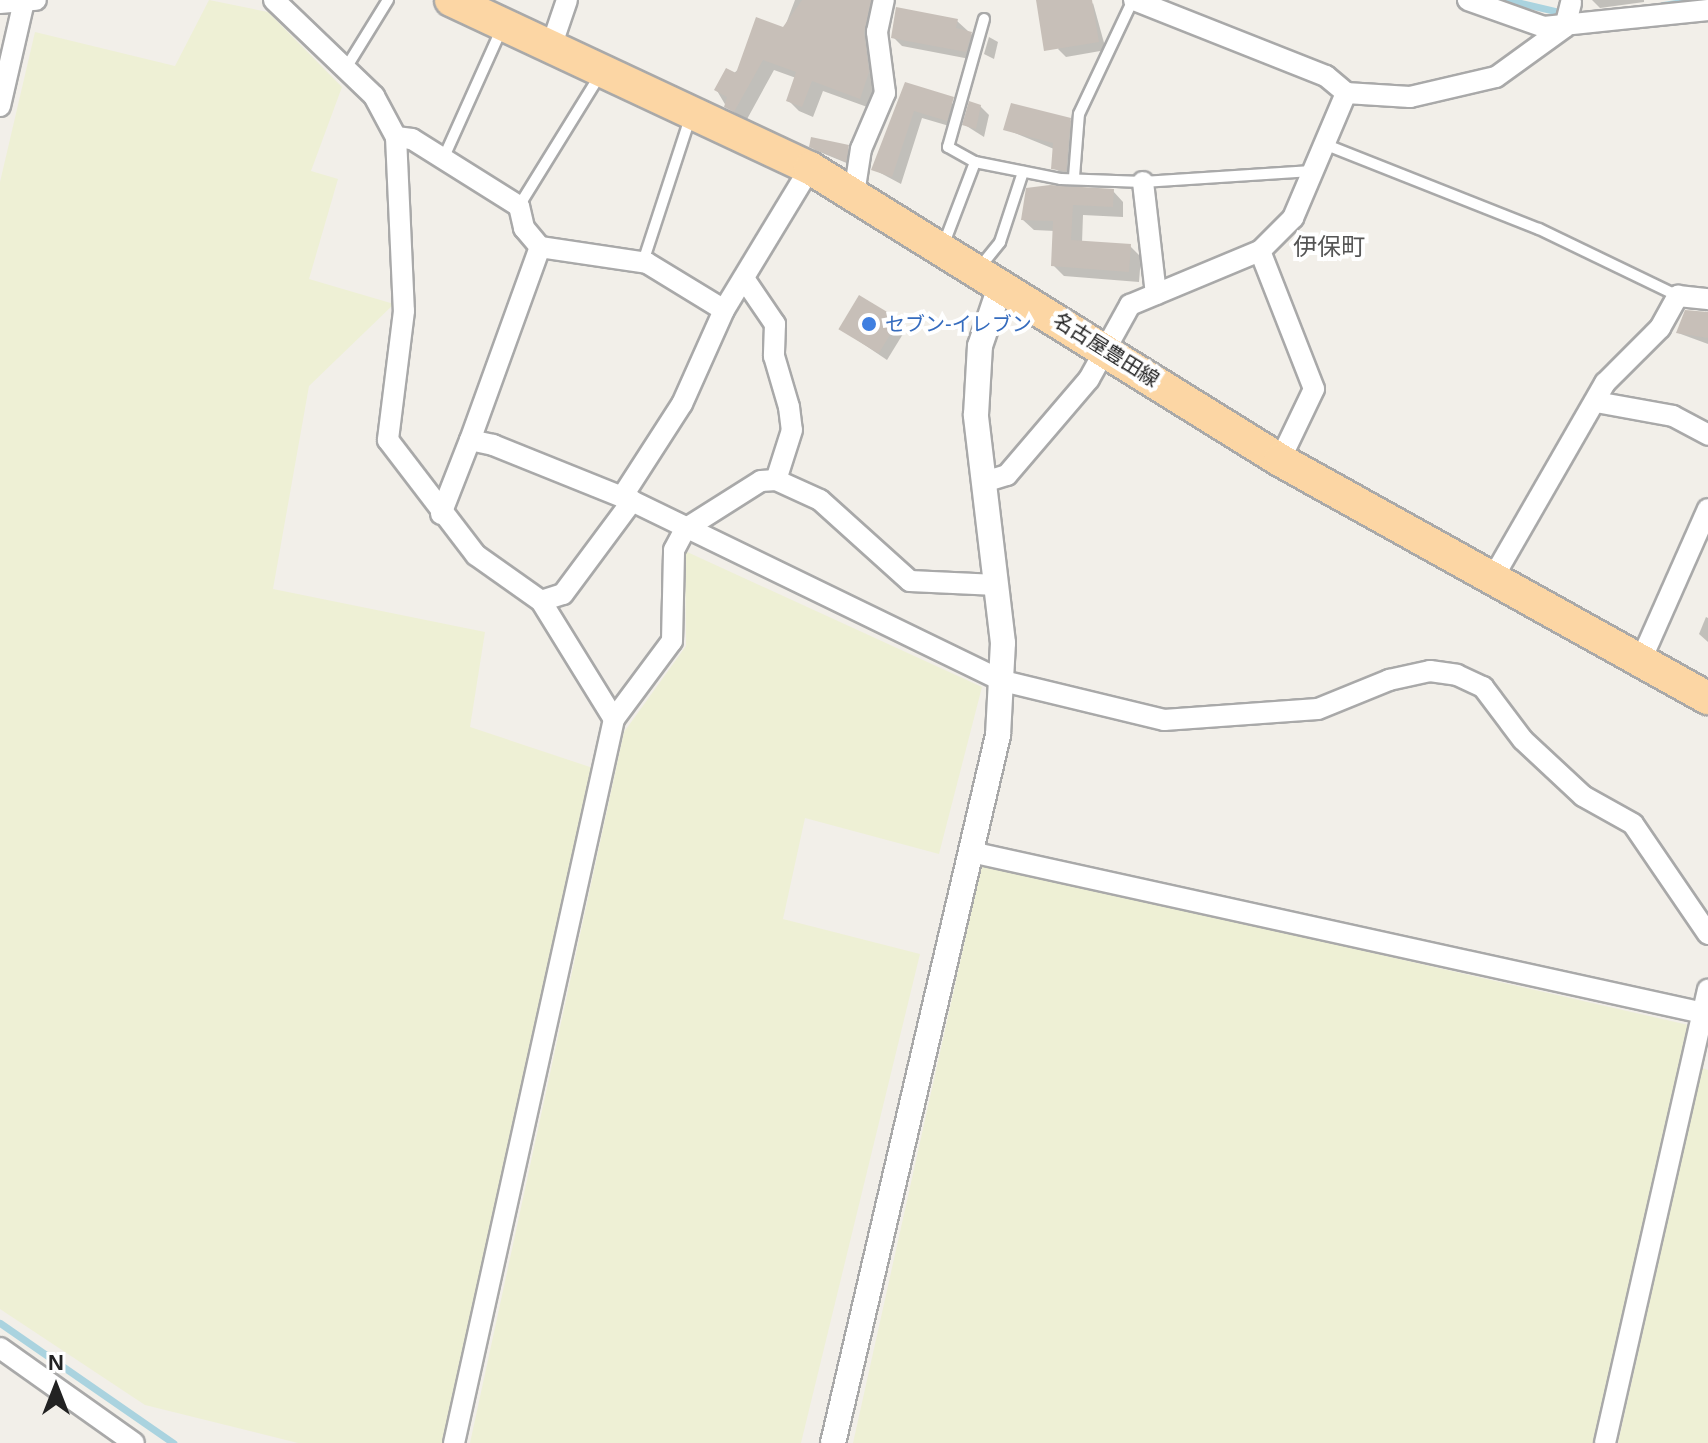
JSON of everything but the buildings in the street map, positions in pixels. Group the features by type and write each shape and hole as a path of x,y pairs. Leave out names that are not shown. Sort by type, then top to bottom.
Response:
{"main road":[{"name":"名古屋豊田線","path":"451,0 696,110 810,168 942,246 1280,460 1494,576 1708,698"}],"street":[{"path":"0,3 36,0"},
{"path":"274,0 374,96 396,137 404,311 388,440 441,514 476,555 541,601 614,719"},
{"path":"552,44 567,0"},
{"path":"854,194 861,149 885,93 877,32 884,0"},
{"path":"1133,0 1326,76 1346,93 1410,97 1496,77 1568,16"},
{"path":"1468,0 1568,16 1708,10"},
{"path":"0,106 24,1"},
{"path":"984,482 1007,475 1108,351 1130,305 1260,251 1293,218 1346,93"},
{"path":"396,137 444,157 519,206 524,228 540,247 643,263 724,310"},
{"path":"541,601 563,594 627,499 682,404 724,310 747,283 810,168"},
{"path":"1143,182 1156,294"},
{"path":"441,514 540,247"},
{"path":"1260,251 1314,389 1280,460"},
{"path":"833,1443 971,852 1003,681 997,585 984,482 976,374 990,277"},
{"path":"747,283 775,324 774,356 789,407 792,430 776,480"},
{"path":"1494,576 1596,402 1678,296 1708,299"},
{"path":"1596,402 1673,416 1708,435"},
{"path":"470,440 627,499 1003,681 1164,720 1318,709 1389,680 1430,671 1457,675 1483,687 1523,740 1583,796 1633,824 1708,934"},
{"path":"454,1443 614,719 672,641 674,550 685,529 761,481 776,480 820,500 910,581 997,585"},
{"path":"1641,660 1708,509"},
{"path":"971,852 1704,1013"},
{"path":"1605,1443 1708,990"},
{"path":"0,1348 134,1443"}],"lane":[{"path":"346,68 388,0"},
{"path":"1074,177 1079,114 1133,0"},
{"path":"984,19 948,147 975,162 1023,172 1143,182 1312,171"},
{"path":"444,157 504,23"},
{"path":"519,206 604,67"},
{"path":"643,263 696,110"},
{"path":"1324,144 1539,229 1678,296"},
{"path":"942,246 975,162"},
{"path":"990,277 1023,172"}],"green space":[{"path":"209,0 268,12 342,87 311,171 338,179 309,279 394,304 309,386 273,589 485,632 470,727 593,768 445,1443 298,1443 145,1405 0,1309 0,182 35,32 175,66"},
{"path":"685,551 982,687 939,854 805,818 783,919 920,954 801,1443 470,1443 624,732 686,646"},
{"path":"982,864 1693,1026 1594,1443 853,1443"},
{"path":"1702,1068 1708,1070 1708,1443 1618,1443"}],"waterway":[{"path":"1508,0 1568,14"},
{"path":"1663,5 1694,0"},
{"path":"0,1323 173,1443"}],"place":[{"name":"セブン-イレブン","path":"869,324"}],"district":[{"name":"伊保町","path":"1329,247"}]}
